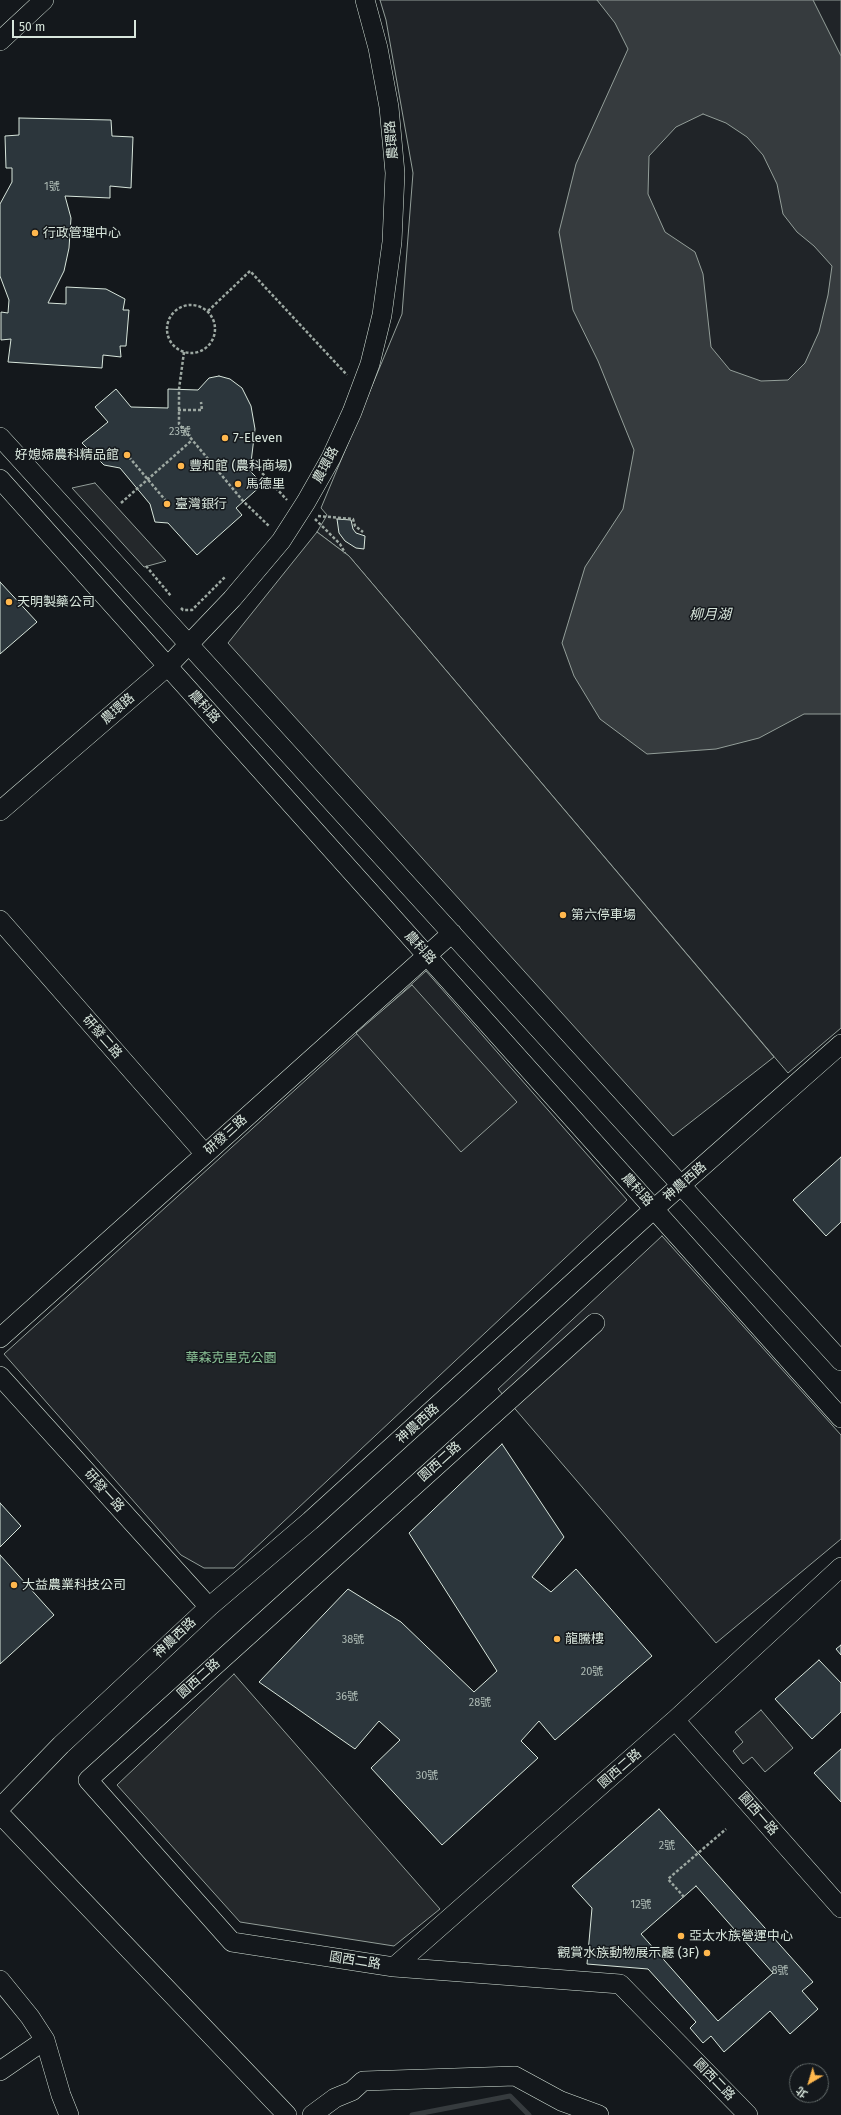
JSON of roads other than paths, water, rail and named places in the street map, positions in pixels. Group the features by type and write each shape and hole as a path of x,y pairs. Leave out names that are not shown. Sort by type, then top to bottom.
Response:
{"street":[{"path":"0,41 44,0"},
{"name":"農環路","path":"0,810 168,666 190,645 253,575 281,541 306,502 334,452 352,412 370,364 382,314 392,242 395,173 387,99 378,48 364,0"},
{"path":"0,437 841,1361"},
{"name":"農科路","path":"0,479 841,1418"},
{"name":"研發二路","path":"0,920 205,1154"},
{"name":"研發三路","path":"0,1338 452,933"},
{"name":"神農西路","path":"0,1808 60,1745 209,1607 310,1521 407,1435 654,1209 841,1044"},
{"name":"園西二路","path":"594,1322 88,1780 232,1942 394,1968 620,1984 748,2115"},
{"name":"研發一路","path":"0,1376 209,1607"},
{"name":"園西二路","path":"394,1968 676,1720 841,1567"},
{"name":"園西一路","path":"676,1720 841,1908"},
{"path":"0,1814 287,2115"},
{"path":"0,1980 30,2017 45,2040 61,2096 69,2115"},
{"path":"0,2071 45,2040"},
{"path":"312,2115 335,2098 352,2091 363,2081 515,2076 561,2101 599,2115"}],"water":[{"name":"柳月湖","path":"597,0 813,0 841,56 841,714 804,714 759,738 716,749 647,754 600,719 574,676 562,643 585,567 623,509 634,450 598,361 573,310 559,232 576,164 628,49 615,23","holes":["703,114 726,123 747,137 763,155 777,184 783,214 797,232 814,246 832,266 828,295 819,332 805,363 788,380 761,381 730,370 711,347 703,274 695,252 665,232 648,194 649,156 676,127"]}],"waterway":[{"path":"412,2115 510,2096 529,2115"}],"place":[{"name":"行政管理中心","path":"35,233"},
{"name":"7-Eleven","path":"225,438"},
{"name":"好媳婦農科精品館","path":"127,455"},
{"name":"豐和館 (農科商場)","path":"181,466"},
{"name":"馬德里","path":"238,484"},
{"name":"臺灣銀行","path":"167,504"},
{"name":"天明製藥公司","path":"9,602"},
{"name":"第六停車場","path":"563,915"},
{"name":"大益農業科技公司","path":"14,1585"},
{"name":"龍騰樓","path":"557,1639"},
{"name":"亞太水族營運中心","path":"681,1936"},
{"name":"觀賞水族動物展示廳 (3F)","path":"707,1953"}],"park label":[{"name":"華森克里克公園","path":"231,1358"}]}
